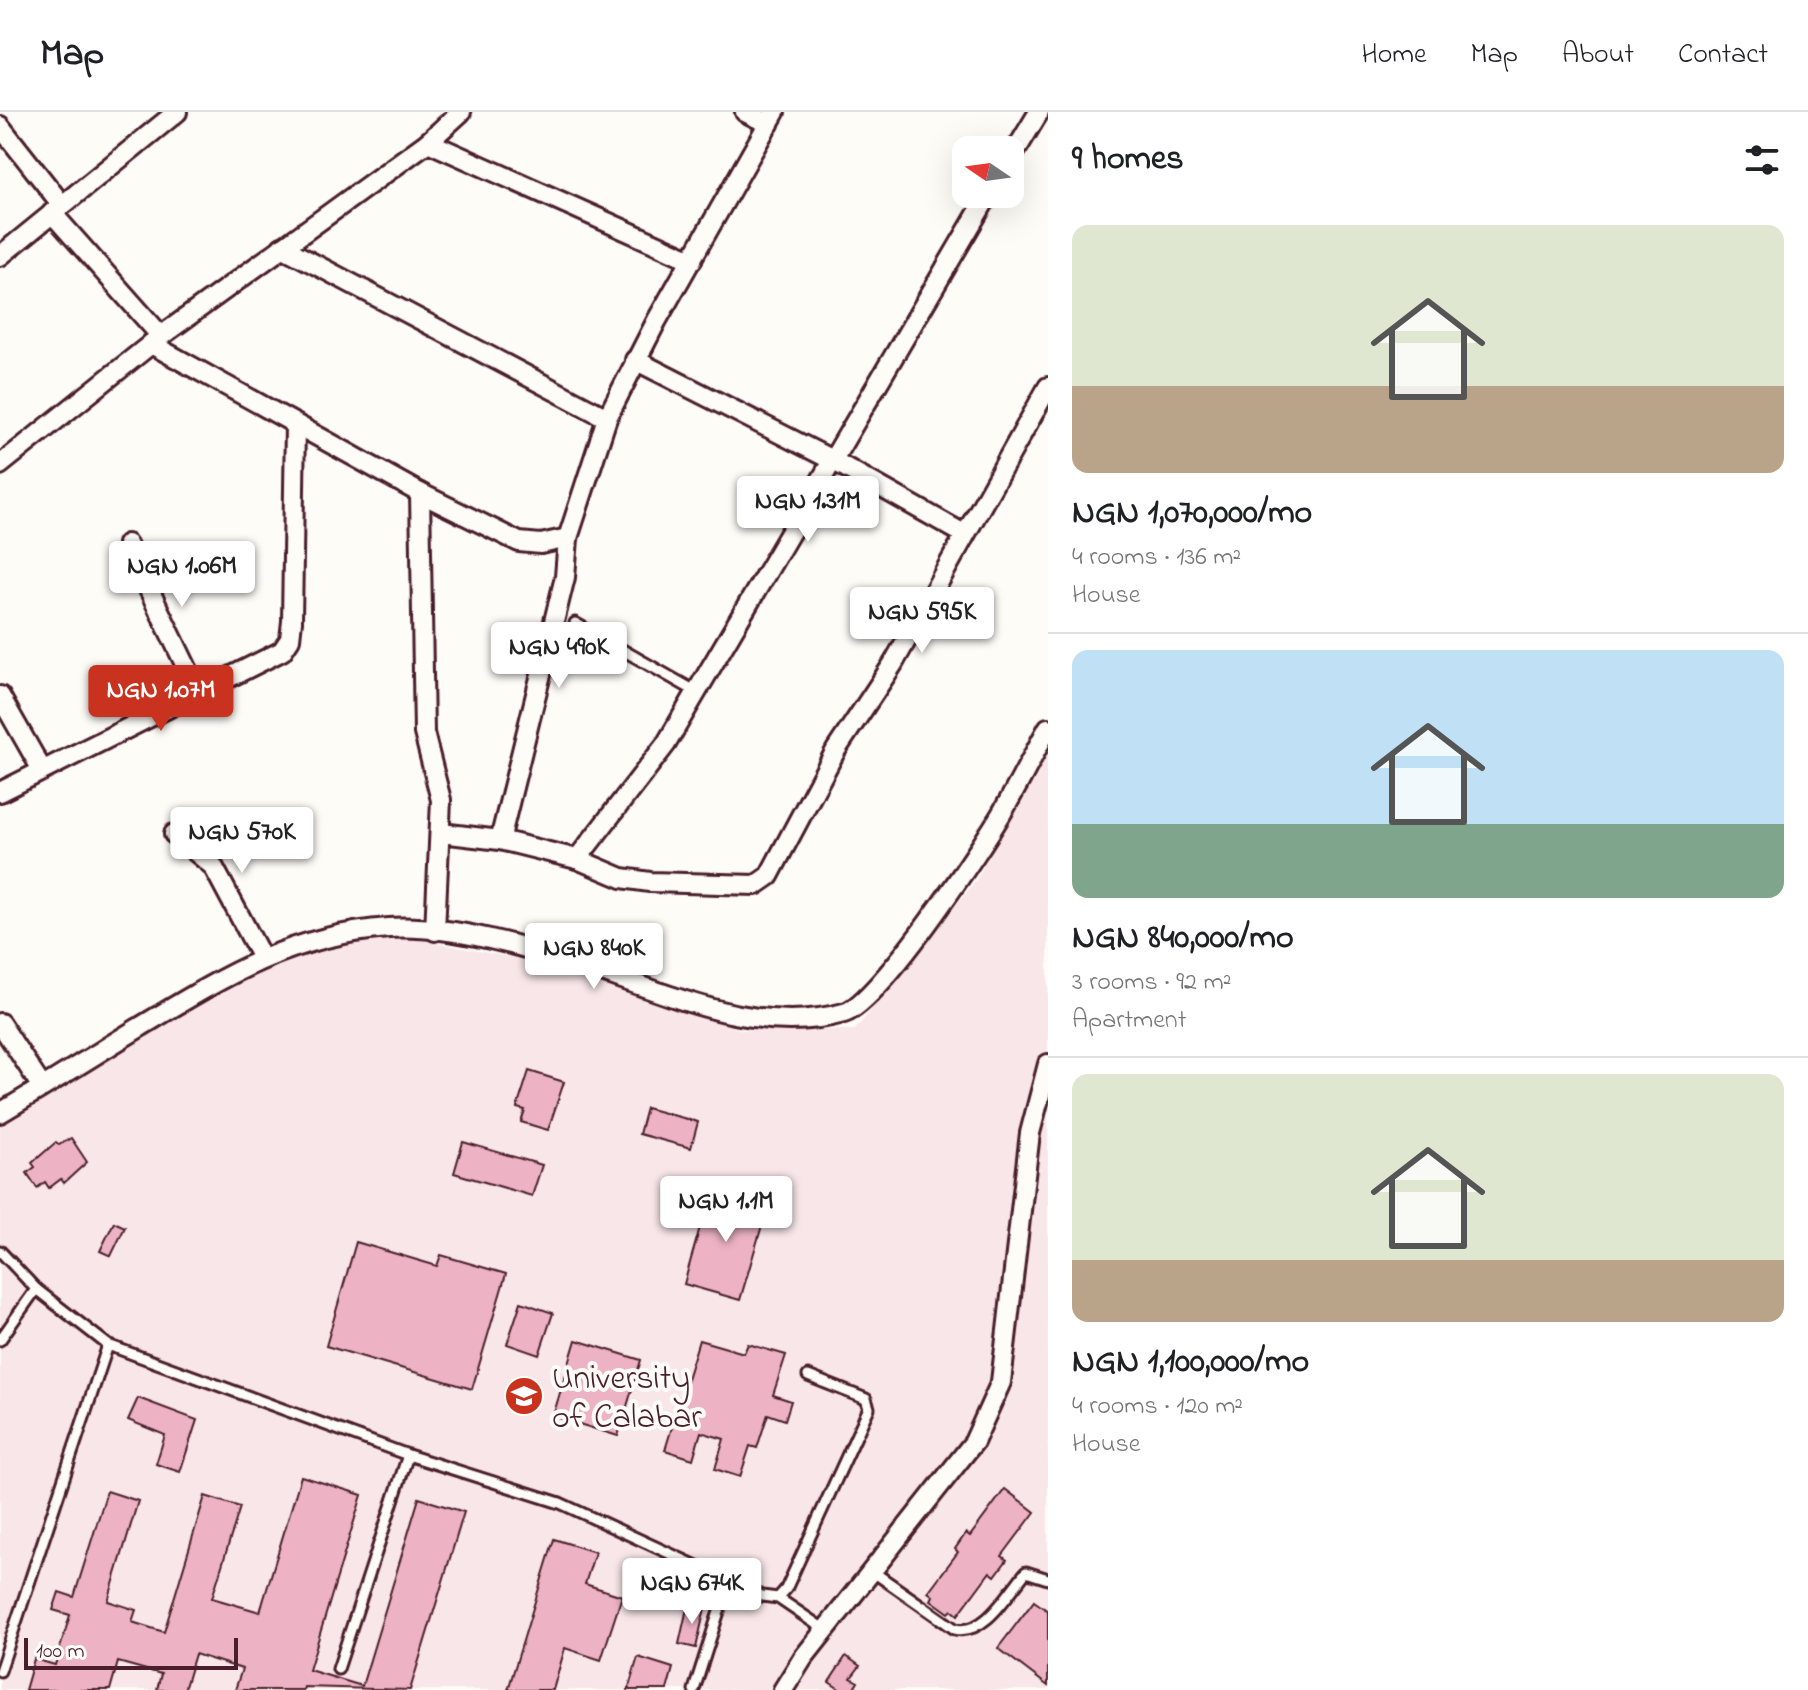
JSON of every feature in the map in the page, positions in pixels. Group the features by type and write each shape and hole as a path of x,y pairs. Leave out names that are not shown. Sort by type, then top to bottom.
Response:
{"street":[{"path":"0,256 177,112"},
{"path":"0,465 156,340 428,142 461,112"},
{"path":"500,840 565,577 568,538 607,418 635,360 772,118 745,112"},
{"path":"1024,137 1039,112"},
{"path":"0,126 57,209 156,340 295,424 420,493 519,542 541,544 568,538"},
{"path":"428,142 692,260"},
{"path":"577,859 666,744 981,208"},
{"path":"282,247 607,418"},
{"path":"635,360 834,461 964,534"},
{"path":"441,833 500,840 577,859 622,878 650,882 756,885 769,876 836,750 893,664 1048,387"},
{"path":"0,792 282,651 290,639 295,424"},
{"path":"420,493 424,733 441,800 435,931"},
{"path":"127,544 198,691"},
{"path":"0,696 42,770"},
{"path":"0,1113 227,974 315,939 354,932 393,928 435,931 543,952 741,1018 781,1021 849,1012 876,988 918,934 1002,812 1048,728"},
{"path":"174,834 213,866 262,958"},
{"path":"0,1023 42,1087"},
{"path":"783,1690 825,1630 974,1442 1001,1382 1030,1133 1048,1064"}],"lane":[{"path":"575,623 695,691"},
{"path":"0,1251 36,1289 108,1345 408,1455 560,1503 762,1596 778,1598 825,1630"},
{"path":"0,1340 36,1289"},
{"path":"0,1671 108,1345"},
{"path":"778,1598 786,1589 869,1408 866,1399 808,1376"},
{"path":"338,1669 408,1455"},
{"path":"872,1571 955,1629 964,1631 978,1628 1026,1572 1048,1579"},
{"path":"694,1690 729,1580"}],"shaded area":[{"name":"University of Calabar","path":"1048,745 1048,1690 0,1690 0,1103 257,948 347,928 419,921 416,939 534,962 742,1030 855,1030 975,882"}],"building":[{"path":"529,1071 564,1082 548,1130 521,1122 525,1110 517,1108"},
{"path":"646,1108 698,1122 691,1148 639,1134"},
{"path":"71,1138 87,1162 64,1183 61,1179 49,1188 45,1182 37,1188 27,1173 35,1167 32,1163 56,1142 59,1145"},
{"path":"463,1142 542,1165 532,1196 454,1173"},
{"path":"711,1188 768,1205 740,1300 684,1284"},
{"path":"114,1222 125,1227 111,1256 100,1251"},
{"path":"356,1242 437,1266 441,1255 506,1274 472,1389 326,1346"},
{"path":"521,1302 553,1313 539,1355 507,1344"},
{"path":"576,1340 641,1360 618,1436 553,1416"},
{"path":"699,1340 744,1353 748,1344 786,1355 773,1395 791,1401 785,1420 768,1414 757,1448 750,1446 740,1477 715,1469 724,1439 701,1432 693,1459 665,1450"},
{"path":"138,1398 197,1420 180,1472 156,1464 165,1435 128,1420"},
{"path":"301,1476 362,1495 309,1670 362,1686 419,1498 464,1512 410,1690 304,1687 303,1690 235,1690 242,1669 195,1654 184,1690 157,1690 161,1674 118,1662 110,1690 25,1690 34,1659 55,1665 70,1615 53,1610 59,1592 74,1597 107,1491 138,1501 108,1601 136,1610 132,1622 164,1632 205,1496 240,1507 212,1598 260,1612"},
{"path":"1005,1489 1035,1512 1002,1556 1007,1560 995,1576 990,1572 958,1615 952,1610 949,1613 931,1600 933,1596 928,1592 958,1552 955,1549 966,1533 970,1536"},
{"path":"554,1539 595,1552 585,1584 622,1596 601,1660 565,1648 553,1690 508,1690"},
{"path":"1034,1601 1048,1611 1048,1686 998,1648"},
{"path":"688,1604 705,1608 696,1648 679,1644"},
{"path":"846,1656 860,1666 851,1678 858,1682 853,1690 841,1690 829,1682"},
{"path":"638,1657 673,1668 667,1690 628,1690"}],"place":[{"name":"University of Calabar","path":"524,1396"}]}
